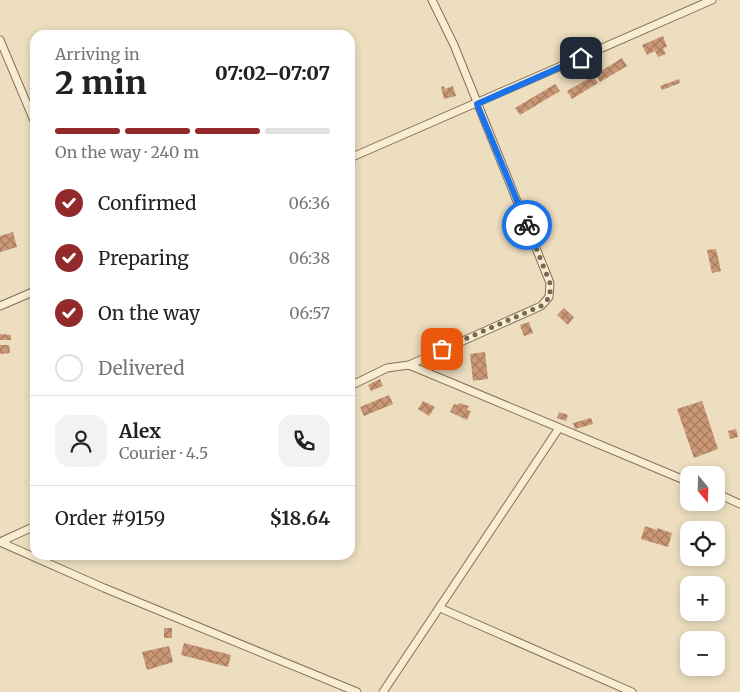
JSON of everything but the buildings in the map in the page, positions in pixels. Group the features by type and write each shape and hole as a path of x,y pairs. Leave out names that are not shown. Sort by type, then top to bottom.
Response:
{"street":[{"path":"355,384 387,368 409,365 541,306 550,297 550,283 454,46 432,0"},
{"path":"355,156 712,0"},
{"path":"0,40 30,111"},
{"path":"0,306 30,293"},
{"path":"409,365 680,478"},
{"path":"383,692 558,428"},
{"path":"725,497 740,504"},
{"path":"0,542 30,528"},
{"path":"0,542 30,555"},
{"path":"41,560 113,592 357,692"},
{"path":"440,608 632,692"}],"way so far":[{"path":"442,349 541,306 550,297 550,283 527,225"}],"route":[{"path":"527,225 477,104 581,58"}]}
